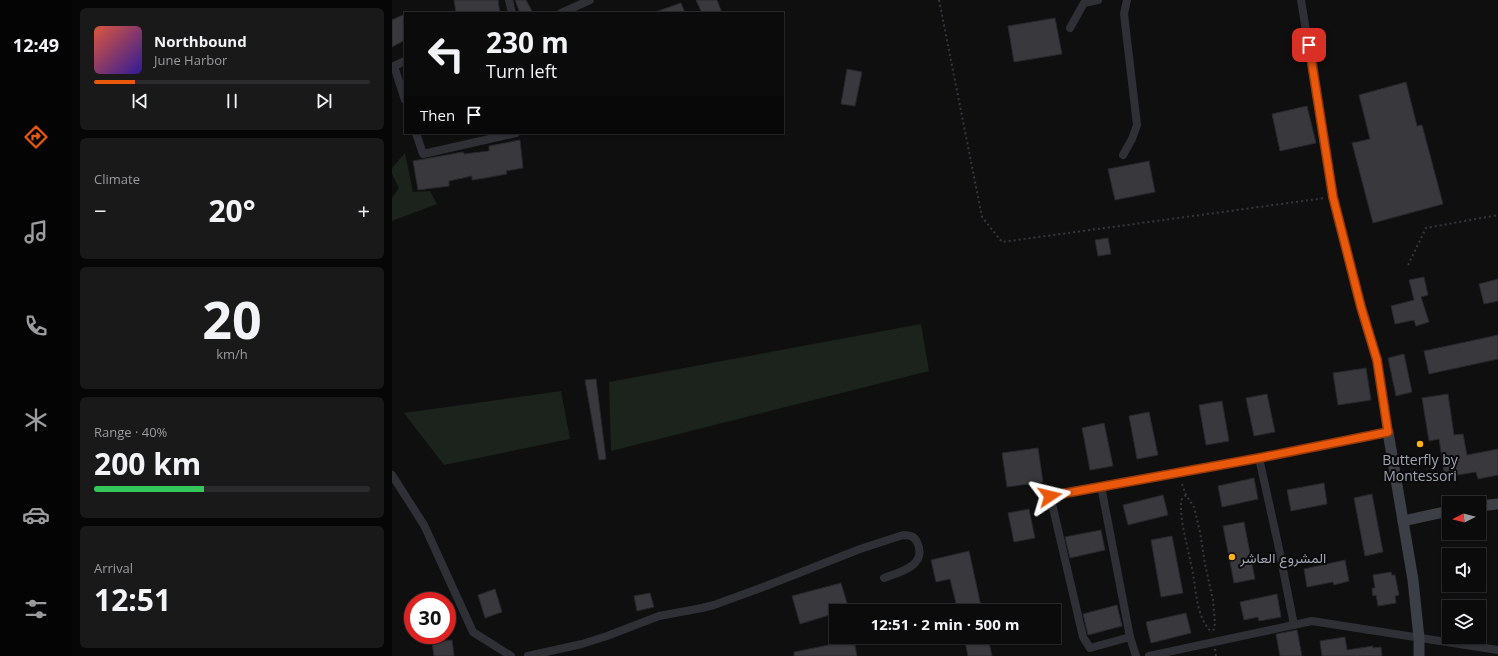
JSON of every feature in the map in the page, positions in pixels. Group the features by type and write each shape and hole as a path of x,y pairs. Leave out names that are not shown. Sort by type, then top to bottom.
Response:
{"street":[{"path":"509,0 512,12"},
{"path":"563,12 590,0"},
{"path":"1070,28 1084,3 1098,0"},
{"path":"1123,155 1132,139 1137,125 1124,14 1126,0"},
{"path":"1301,0 1333,197 1361,307 1377,360 1413,580 1419,638 1419,656"},
{"path":"404,61 393,66 404,97"},
{"path":"416,134 423,154 512,134"},
{"path":"1130,637 1090,648 1083,637 1050,496 1259,458 1388,432"},
{"path":"1259,458 1294,625"},
{"path":"392,476 424,524 473,632 510,656"},
{"path":"1101,486 1130,637 1136,656"},
{"path":"1486,505 1498,504"},
{"path":"1403,521 1442,513"},
{"path":"528,656 582,644 659,616 714,605 860,549 904,535 913,537 917,542 919,549 920,556 918,561 914,565 884,578"},
{"path":"1149,656 1312,621 1498,650"}],"path":[{"path":"939,0 982,217 1002,242 1333,197"},
{"path":"1408,265 1426,228 1498,216"},
{"path":"1182,484 1186,495 1194,506 1200,532 1206,570 1213,600 1215,623 1213,634 1207,628 1196,601 1191,564 1180,512 1181,500 1186,495"}],"shaded area":[{"path":"405,153 413,192 430,191 437,204 392,221 392,198 399,188 392,174 392,168"},
{"path":"921,324 929,371 611,451 609,382"},
{"path":"561,391 570,439 444,465 404,413"}],"building":[{"path":"454,0 498,0 500,12 456,12"},
{"path":"515,0 526,0 532,12 520,12"},
{"path":"696,0 717,0 722,12 702,12"},
{"path":"681,3 685,12 655,12"},
{"path":"404,14 404,41 392,47 392,20"},
{"path":"1055,18 1062,54 1014,62 1008,26"},
{"path":"847,69 862,72 855,106 841,104"},
{"path":"1406,82 1417,126 1422,125 1443,204 1373,223 1352,143 1370,139 1359,95"},
{"path":"1307,106 1316,143 1280,151 1272,114"},
{"path":"520,140 523,168 506,171 507,174 472,180 472,176 449,181 449,186 418,190 413,161 463,152 464,154 489,151 489,146"},
{"path":"1149,161 1155,192 1115,200 1108,169"},
{"path":"1108,238 1111,254 1098,256 1095,240"},
{"path":"1424,277 1428,295 1421,297 1429,322 1416,326 1414,320 1395,324 1391,306 1414,300 1409,280"},
{"path":"1498,279 1498,301 1484,304 1479,284"},
{"path":"1498,335 1498,359 1429,374 1424,351"},
{"path":"1404,354 1412,392 1396,396 1388,358"},
{"path":"1366,368 1371,400 1338,405 1333,373"},
{"path":"596,379 606,459 599,460 585,380"},
{"path":"1267,394 1275,432 1254,436 1246,398"},
{"path":"1448,394 1454,435 1463,434 1467,455 1498,449 1498,475 1478,479 1476,472 1445,477 1439,439 1429,441 1422,398"},
{"path":"1222,401 1229,441 1206,445 1199,405"},
{"path":"1149,412 1158,455 1137,459 1129,416"},
{"path":"1104,423 1113,466 1090,470 1082,428"},
{"path":"1038,448 1043,482 1007,487 1002,453"},
{"path":"1254,478 1258,499 1222,507 1218,486"},
{"path":"1324,483 1327,504 1291,511 1287,490"},
{"path":"1372,494 1383,552 1365,556 1354,498"},
{"path":"1163,495 1168,515 1128,525 1123,505"},
{"path":"1029,509 1035,538 1014,542 1008,513"},
{"path":"1244,522 1255,579 1234,583 1223,526"},
{"path":"1101,530 1105,550 1070,558 1065,537"},
{"path":"1172,536 1183,593 1161,597 1151,540"},
{"path":"969,551 980,604 956,604 950,579 936,582 931,560"},
{"path":"1345,560 1349,581 1334,585 1333,582 1307,587 1304,569"},
{"path":"1391,572 1392,575 1395,575 1399,595 1395,596 1396,603 1378,606 1376,595 1373,596 1372,588 1375,588 1373,575"},
{"path":"841,583 847,604 829,604 829,615 800,624 792,596"},
{"path":"495,589 502,612 485,618 478,595"},
{"path":"650,593 654,607 637,611 634,596"},
{"path":"1277,594 1281,617 1259,621 1258,617 1244,620 1240,602"},
{"path":"1117,605 1122,626 1088,635 1083,614"},
{"path":"1186,613 1191,633 1151,643 1146,622"},
{"path":"1297,630 1302,656 1280,656 1276,634"},
{"path":"1345,637 1347,650 1373,646 1373,648 1381,647 1382,656 1322,656 1320,641"},
{"path":"432,644 452,644 454,656 434,656"},
{"path":"834,644 855,644 857,656 794,656 794,652"},
{"path":"965,644 989,644 992,656 968,656"}],"place":[{"name":"Butterfly by Montessori","path":"1420,444"},
{"name":"المشروع العاشر","path":"1232,557"}],"route":[{"path":"1050,496 1259,458 1388,432 1374,346 1361,307 1344,246 1333,197 1309,45"}]}
